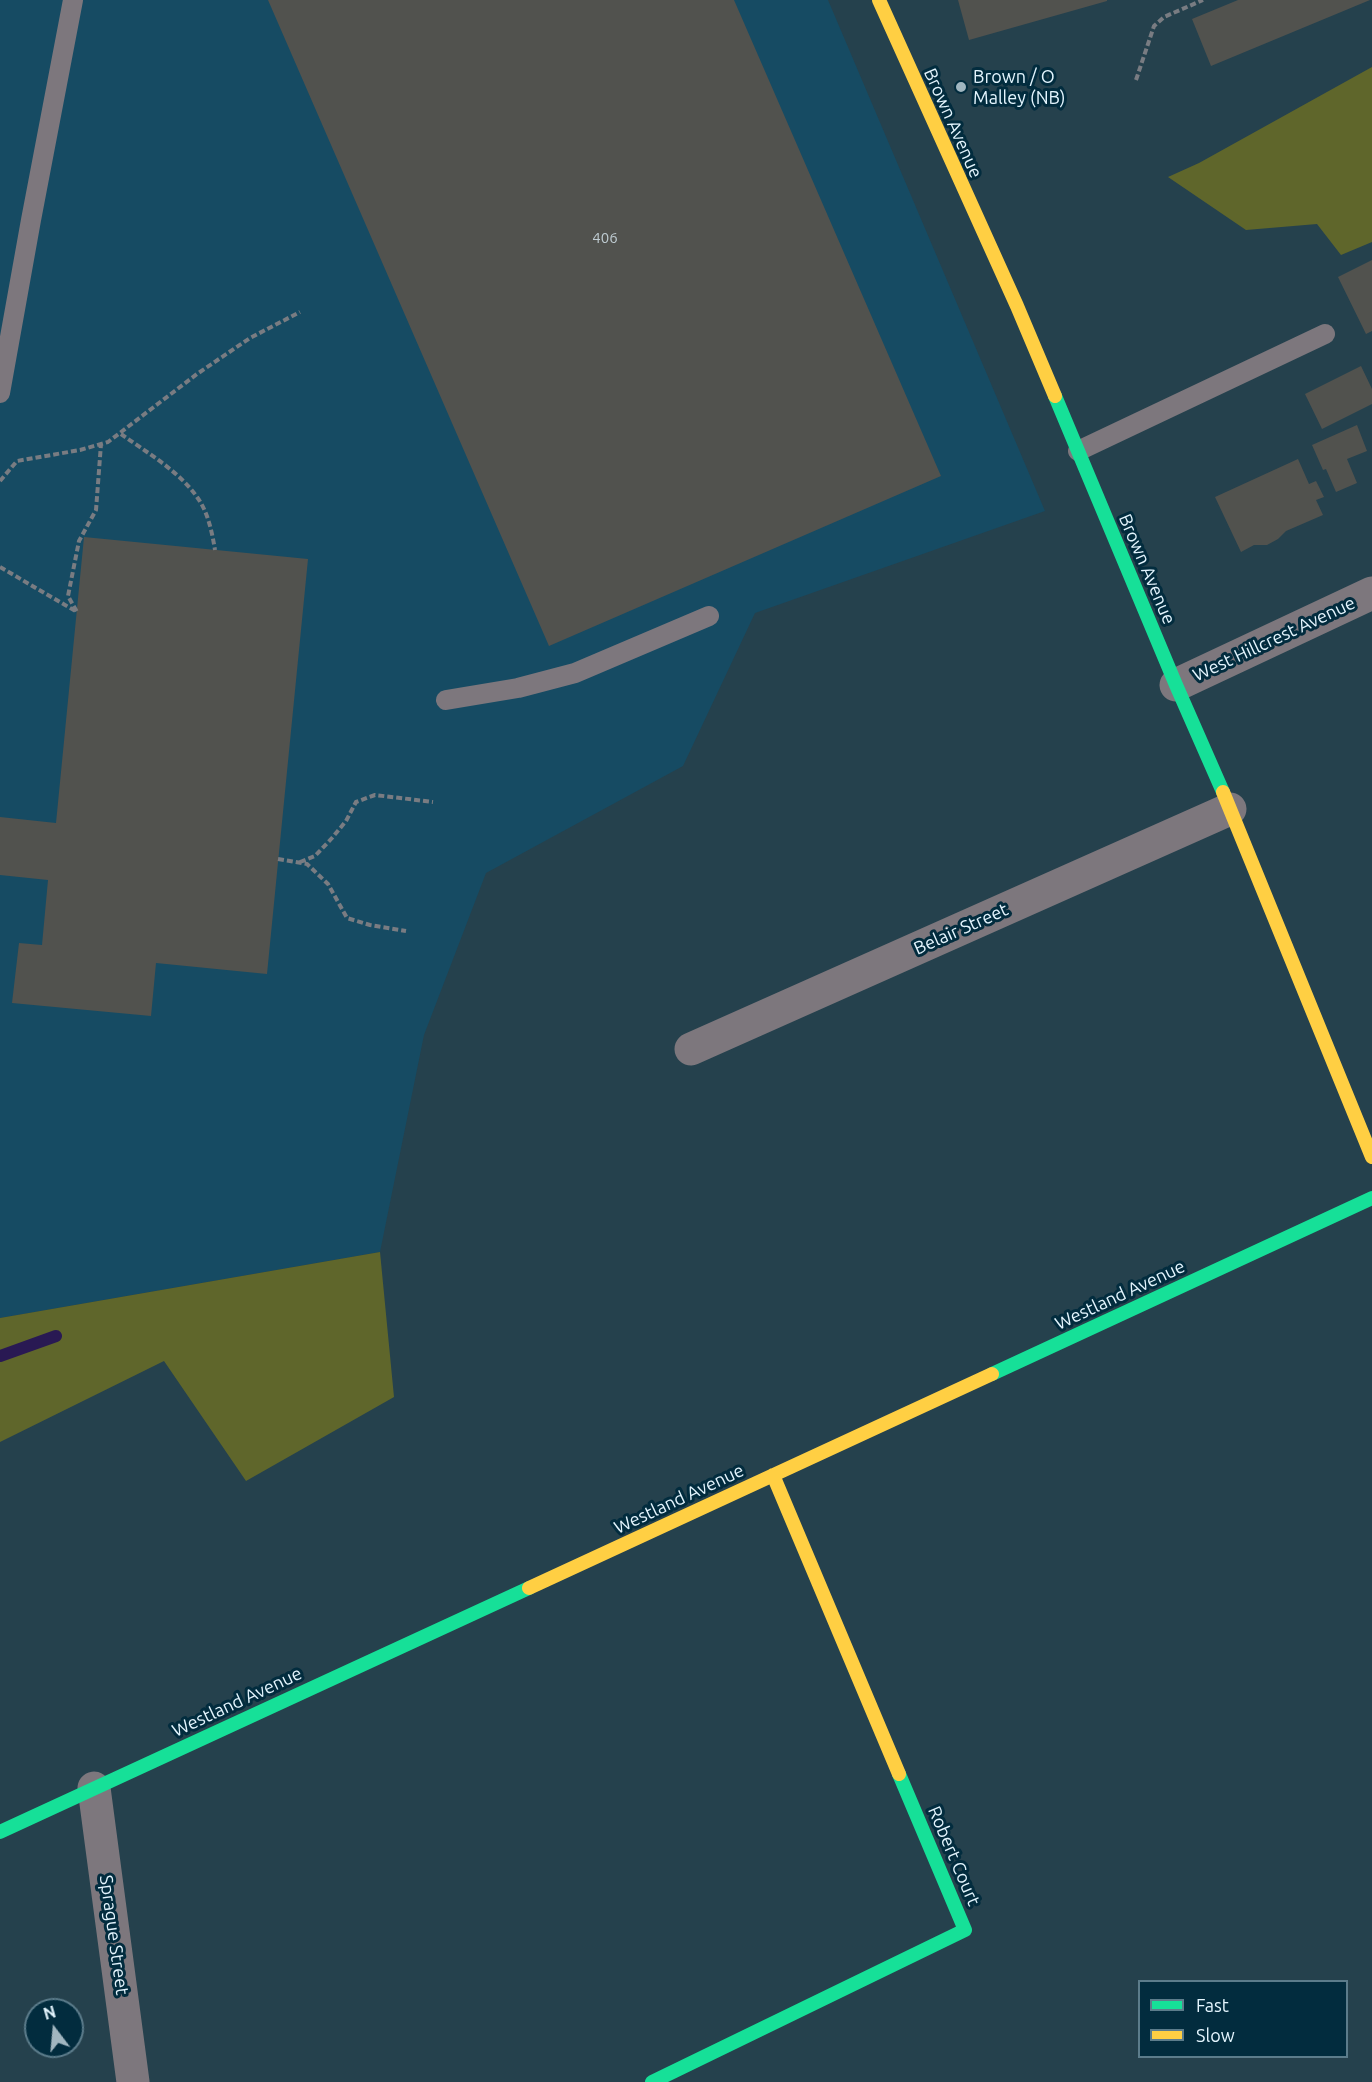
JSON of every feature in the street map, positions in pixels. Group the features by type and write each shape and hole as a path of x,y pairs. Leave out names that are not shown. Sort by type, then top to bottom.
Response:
{"street":[{"name":"Brown Avenue","path":"879,0 1017,306 1230,809 1372,1157"},
{"name":"West Hillcrest Avenue","path":"1176,685 1372,593"},
{"name":"Belair Street","path":"691,1049 1230,809"},
{"name":"Westland Avenue","path":"0,1832 1372,1198"},
{"name":"Robert Court","path":"652,2082 966,1930 773,1475"},
{"name":"Sprague Street","path":"94,1788 133,2082"}],"lane":[{"path":"0,393 73,0"},
{"path":"1078,451 1325,334"},
{"path":"446,700 518,688 575,673 709,616"}],"path":[{"path":"1136,80 1154,26 1164,17 1203,0"},
{"path":"0,481 17,461 80,450 108,442 197,374 250,338 300,312"},
{"path":"121,434 182,480 198,497 212,532 215,550"},
{"path":"0,567 77,612 68,596 79,541 96,510 100,444"},
{"path":"300,862 315,855 332,838 346,821 356,802 375,795 433,802"},
{"path":"278,859 307,864 328,884 347,918 370,925 406,931"}],"shaded area":[{"path":"0,0 828,0 1045,511 755,613 683,766 486,873 424,1035 380,1252 0,1318"}],"green space":[{"path":"1372,67 1372,242 1341,255 1317,224 1246,230 1168,177 1199,163"},
{"path":"380,1252 394,1397 246,1481 164,1361 0,1442 0,1318"}],"building":[{"path":"268,0 734,0 941,476 549,646"},
{"path":"958,0 1107,0 1107,1 969,40"},
{"path":"1238,0 1370,0 1211,66 1192,19"},
{"path":"1372,260 1372,331 1366,334 1338,277"},
{"path":"1361,366 1372,389 1372,404 1322,429 1305,394"},
{"path":"1357,425 1367,451 1347,459 1357,483 1336,492 1312,445"},
{"path":"1298,459 1309,484 1316,481 1324,497 1316,500 1323,515 1286,531 1267,545 1254,545 1241,552 1215,497"},
{"path":"84,537 308,559 267,974 156,963 151,1016 12,1003 19,943 42,945 48,880 0,875 0,817 56,823"}],"waterway":[{"path":"0,1356 56,1336"}],"traffic: fast":[{"path":"1055,396 1223,792"},
{"path":"992,1374 1372,1198"},
{"path":"0,1832 529,1588"},
{"path":"652,2082 965,1930 899,1774"}],"traffic: slow":[{"path":"879,0 1017,306 1055,396"},
{"path":"1223,792 1372,1157"},
{"path":"529,1588 992,1374"},
{"path":"773,1475 899,1774"}],"place":[{"name":"Brown / O Malley (NB)","path":"961,87"}]}
